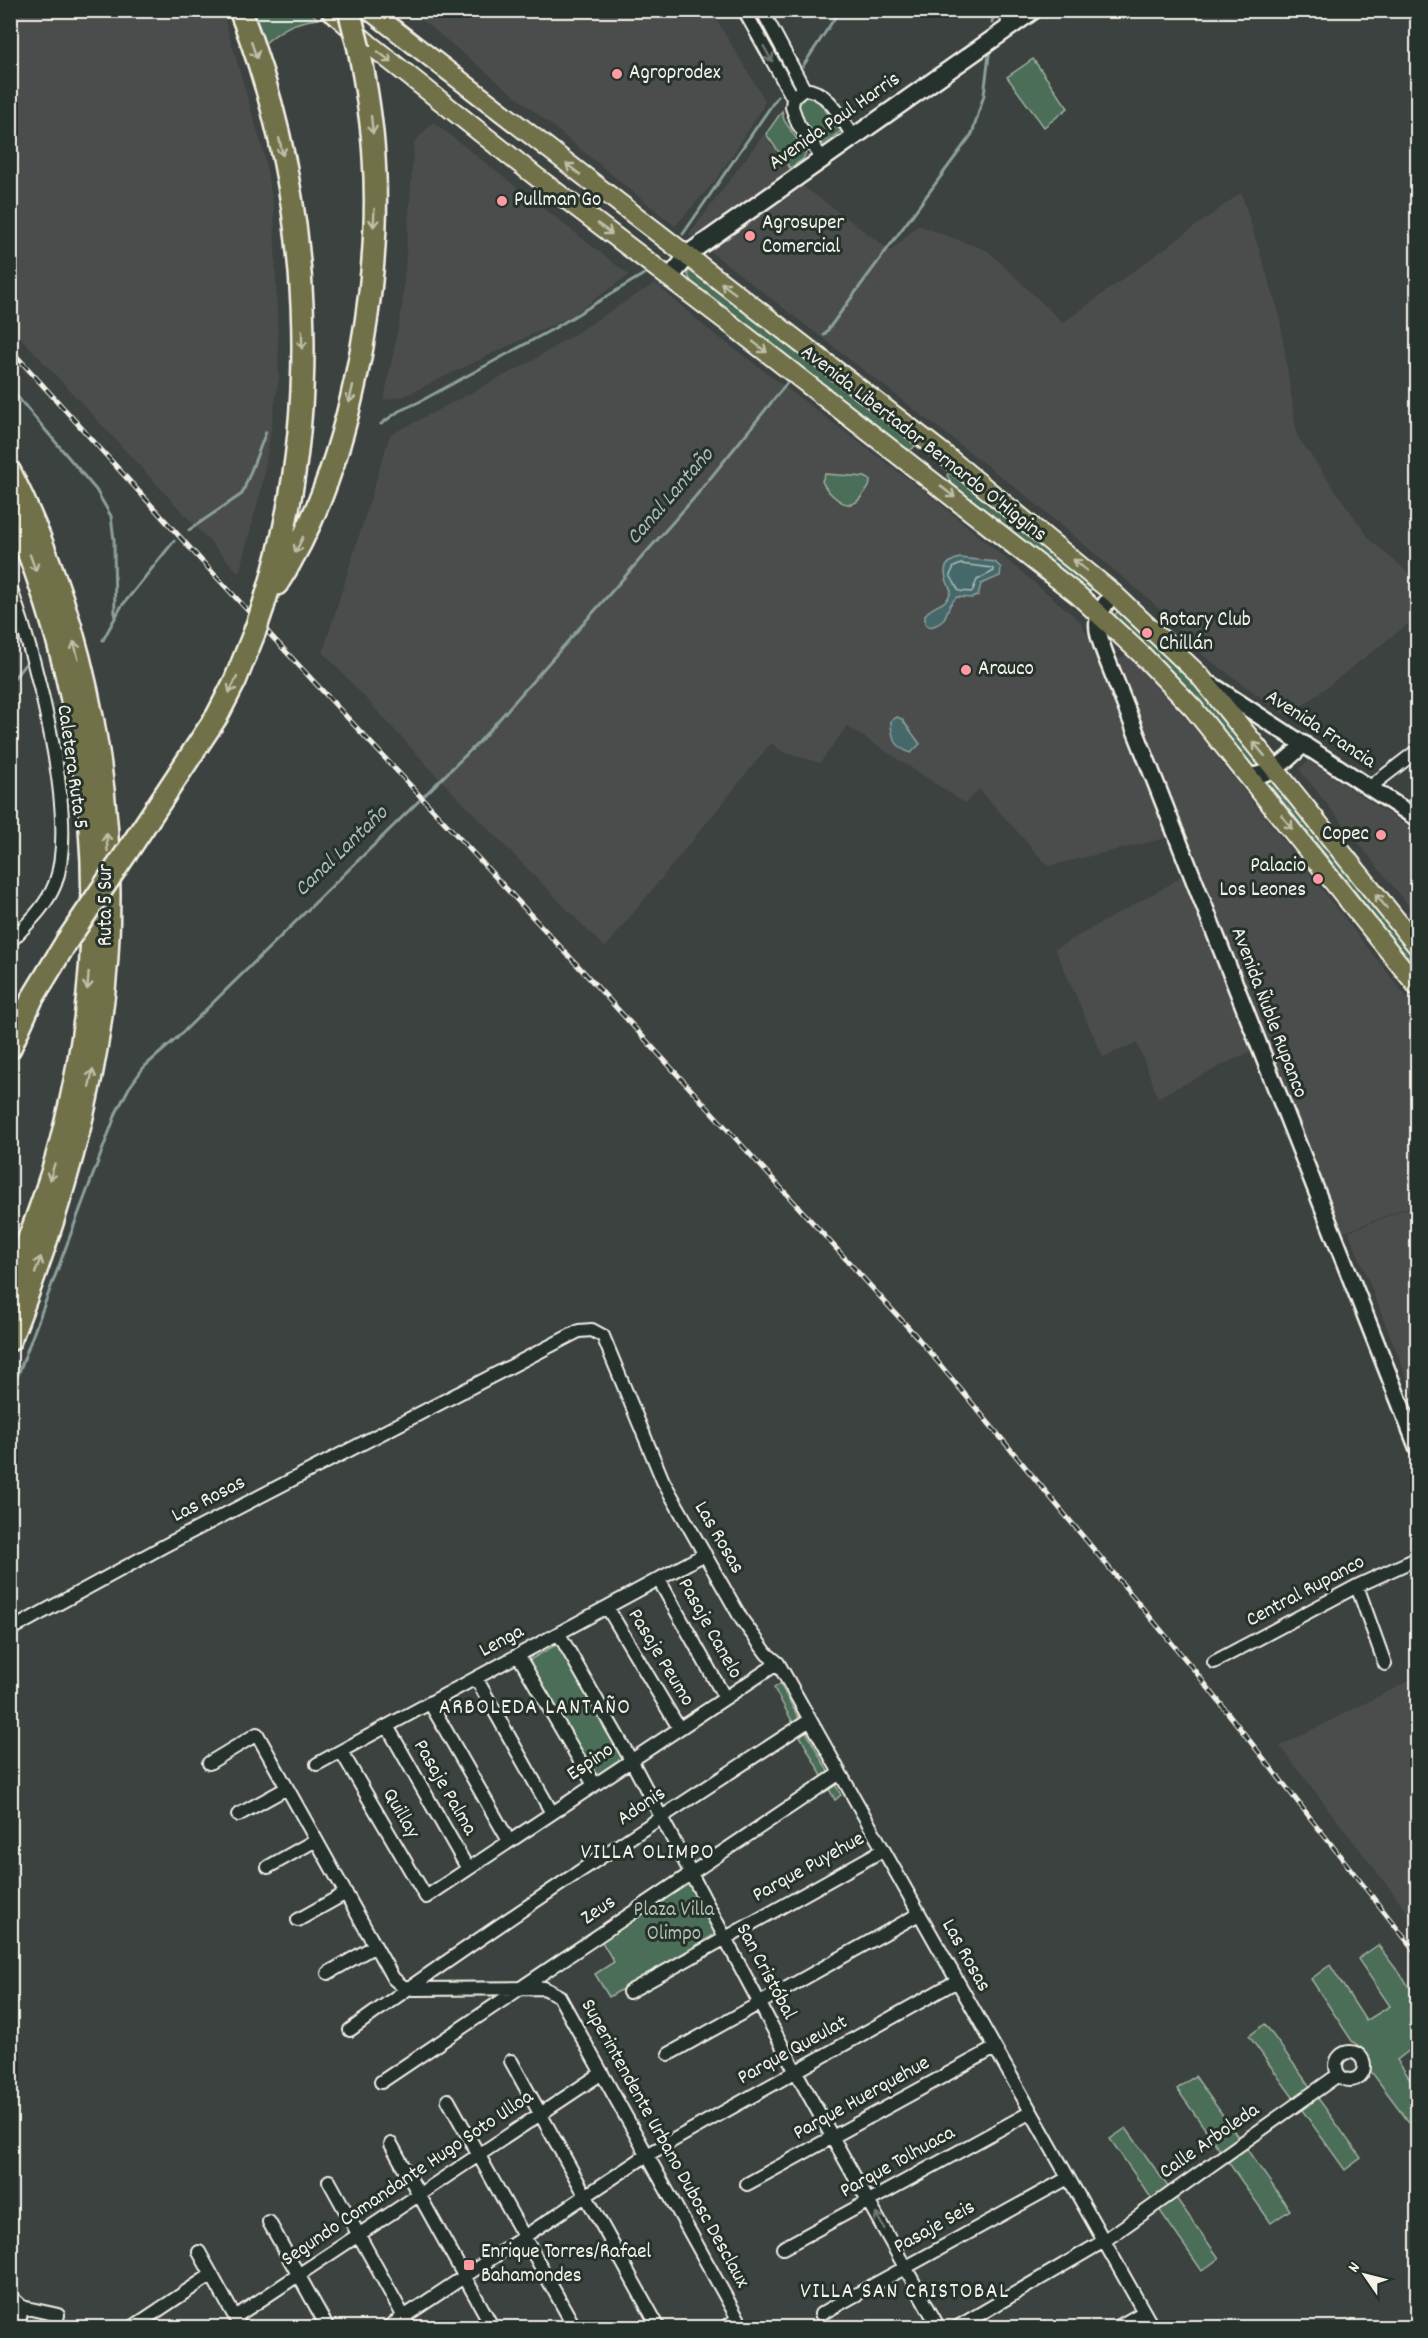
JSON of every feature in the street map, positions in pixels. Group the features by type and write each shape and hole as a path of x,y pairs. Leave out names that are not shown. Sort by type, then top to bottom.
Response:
{"highway":[{"path":"10,1048 32,999 67,941 217,716 236,681 264,603 283,533 295,461 301,380 302,318 295,227 284,161 267,90 240,10"},
{"path":"264,603 293,558 322,492 342,432 363,337 375,198 372,131 359,49 349,10"},
{"name":"Ruta 5 Sur","path":"10,472 51,566 80,663 100,773 106,838 108,903 103,999 84,1108 57,1209 10,1340"},
{"name":"Ruta 5 Sur","path":"10,508 44,595 74,707 88,793 93,900 86,1003 69,1106 51,1177 10,1287"}],"main road":[{"name":"Avenida Libertador Bernardo O'Higgins","path":"330,10 525,168 1049,570 1098,613 1193,708 1418,987"},
{"name":"Avenida Libertador Bernardo O'Higgins","path":"369,10 939,450 1113,593 1199,675 1418,947"},
{"name":"Avenida Paul Harris","path":"670,277 686,256 1034,10"},
{"path":"921,472 939,450"}],"street":[{"path":"744,10 793,98 792,107 798,124 822,158"},
{"path":"762,10 804,89"},
{"path":"1007,29 1010,10"},
{"path":"793,98 804,89 812,90 830,102 853,136"},
{"name":"Caletera Ruta 5","path":"10,586 27,640 47,722 56,773 61,841 60,862 51,892 39,910 10,942"},
{"path":"1098,613 1113,593"},
{"name":"Avenida Ñuble Rupanco","path":"1098,613 1099,635 1105,654 1418,1449"},
{"name":"Avenida Francia","path":"1199,675 1418,819"},
{"path":"1250,776 1263,775 1276,769 1304,744"},
{"path":"1370,787 1418,750"},
{"name":"Las Rosas","path":"10,1630 164,1546 579,1331 592,1330 603,1336 663,1481 754,1638 778,1663 1153,2328"},
{"name":"Lenga","path":"316,1764 705,1554"},
{"name":"Central Rupanco","path":"1214,1662 1357,1586 1418,1558"},
{"name":"Pasaje Canelo","path":"659,1580 725,1698"},
{"path":"1357,1586 1385,1664"},
{"name":"Pasaje Peumo","path":"607,1607 679,1728"},
{"name":"San Cristóbal","path":"559,1634 631,1760 796,2072 939,2328"},
{"path":"519,1655 594,1785"},
{"name":"Espino","path":"426,1897 778,1663"},
{"path":"476,1678 552,1813"},
{"path":"430,1703 509,1841"},
{"name":"Adonis","path":"350,2030 407,1988 810,1720"},
{"name":"Pasaje Palma","path":"387,1726 468,1869"},
{"path":"209,1763 257,1734 393,1978 407,1988"},
{"name":"Quillay","path":"341,1751 426,1897"},
{"name":"Zeus","path":"381,2082 840,1773"},
{"path":"238,1815 287,1788"},
{"path":"268,1867 316,1840"},
{"name":"Parque Puyehue","path":"629,1992 883,1850"},
{"path":"298,1920 346,1893"},
{"path":"669,2054 920,1914"},
{"path":"328,1973 375,1946"},
{"name":"Parque Queulat","path":"387,2328 407,2322 464,2276 647,2155 957,1981"},
{"name":"Superintendente Urbano Dubosc Desclaux","path":"407,1988 544,1988 559,1996 741,2323"},
{"name":"Parque Huerquehue","path":"747,2184 995,2048"},
{"path":"511,2061 659,2328"},
{"name":"Segundo Comandante Hugo Soto Ulloa","path":"238,2322 298,2275 602,2073"},
{"name":"Calle Arboleda","path":"956,2328 1104,2241 1338,2075"},
{"path":"448,2100 575,2328"},
{"name":"Parque Tolhuaca","path":"783,2248 1031,2112"},
{"path":"391,2144 493,2328"},
{"name":"Pasaje Seis","path":"821,2314 1068,2178"},
{"path":"329,2181 407,2322"},
{"path":"269,2222 328,2328"},
{"path":"199,2252 238,2322"},
{"path":"133,2326 211,2275"},
{"path":"10,2296 16,2309 18,2328"},
{"path":"16,2309 57,2321"},
{"path":"1116,2328 1144,2312"},
{"path":"725,2328 741,2323"}],"shaded area":[{"path":"10,11 222,11 263,150 274,210 279,378 262,486 239,573 11,327"},
{"path":"411,11 711,11 765,100 762,109 716,180 675,226"},
{"path":"433,122 629,275 571,316 404,396 384,400 402,308 414,143"},
{"path":"764,134 799,183 891,251 918,225 988,251 1063,323 1241,193 1279,313 1297,436 1371,541 1417,580 1417,617 1288,717 1204,656 1151,601 1025,495 689,235"},
{"path":"655,283 704,326 933,498 1080,621 1104,667 1166,838 1048,866 979,789 965,803 847,726 820,763 783,752 771,743 605,948 440,779 323,652 390,435 532,361"},
{"path":"1128,654 1195,729 1417,1010 1417,1203 1340,1234 1267,1043 1158,1097 1137,1043 1103,1057 1055,949 1172,883 1198,864 1115,660"},
{"path":"1309,761 1417,833 1417,916 1299,769"},
{"path":"1417,1204 1417,1403 1349,1232"},
{"path":"1417,1677 1417,1924 1280,1746"}],"green space":[{"path":"251,11 309,11 318,19 289,27 264,44"},
{"path":"1033,59 1068,108 1044,127 1007,77"},
{"path":"805,97 817,99 841,131 820,146 800,114 799,105"},
{"path":"782,111 784,120 806,153 803,159 790,168 766,134"},
{"path":"690,270 912,440 915,446 911,450 905,448 692,283 687,273"},
{"path":"951,471 1093,588 1085,591 952,484 947,475"},
{"path":"825,474 865,477 870,480 867,489 857,502 847,504 838,500 826,488 822,481"},
{"path":"1121,607 1194,681 1417,955 1417,970 1234,743 1114,616"},
{"path":"559,1643 627,1758 598,1778 526,1662"},
{"path":"780,1684 841,1795 835,1800 774,1688"},
{"name":"Plaza Villa Olimpo","path":"687,1877 717,1933 609,1997 595,1974 614,1962 599,1937"},
{"path":"1378,1945 1417,1997 1417,2049 1415,2046 1397,2060 1417,2089 1417,2133 1370,2070 1368,2057 1364,2050 1352,2041 1311,1979 1330,1965 1366,2021 1390,2006 1358,1959"},
{"path":"1265,2024 1361,2158 1345,2170 1249,2036"},
{"path":"1195,2076 1290,2210 1271,2223 1177,2089"},
{"path":"1126,2128 1219,2258 1202,2271 1110,2139"}],"water":[{"path":"960,558 995,562 1001,568 1000,576 981,584 978,596 957,597 941,622 930,627 925,624 925,615 932,608 947,600 951,591 946,580 946,567 953,560"},
{"path":"897,717 902,719 920,744 911,753 901,748 893,736 891,721"}],"waterway":[{"path":"803,66 840,10"},
{"name":"Canal Lantaño","path":"992,23 994,10"},
{"name":"Canal Lantaño","path":"824,335 972,134 984,95 989,55"},
{"path":"683,234 778,96"},
{"path":"381,424 399,411 553,329 644,274"},
{"name":"Canal Lantaño","path":"10,1396 117,1111 129,1088 144,1067 177,1038 479,742 695,497 787,383"},
{"path":"10,388 96,490 111,516 114,540 115,618"},
{"path":"189,530 242,494 266,432"},
{"path":"103,640 121,607 174,541"},
{"path":"10,683 27,662"}],"railway":[{"path":"10,349 199,558 581,969 917,1337 1195,1671 1418,1955"}],"place":[{"name":"Agroprodex","path":"617,74"},
{"name":"Pullman Go","path":"502,201"},
{"name":"Agrosuper Comercial","path":"750,236"},
{"name":"Rotary Club Chillán","path":"1147,633"},
{"name":"Arauco","path":"966,670"},
{"name":"Copec","path":"1381,835"},
{"name":"Palacio Los Leones","path":"1318,879"},
{"name":"Enrique Torres/Rafael Bahamondes","path":"469,2265"}],"district":[{"name":"ARBOLEDA LANTAÑO","path":"535,1708"},
{"name":"VILLA OLIMPO","path":"648,1853"},
{"name":"VILLA SAN CRISTOBAL","path":"905,2292"}]}
